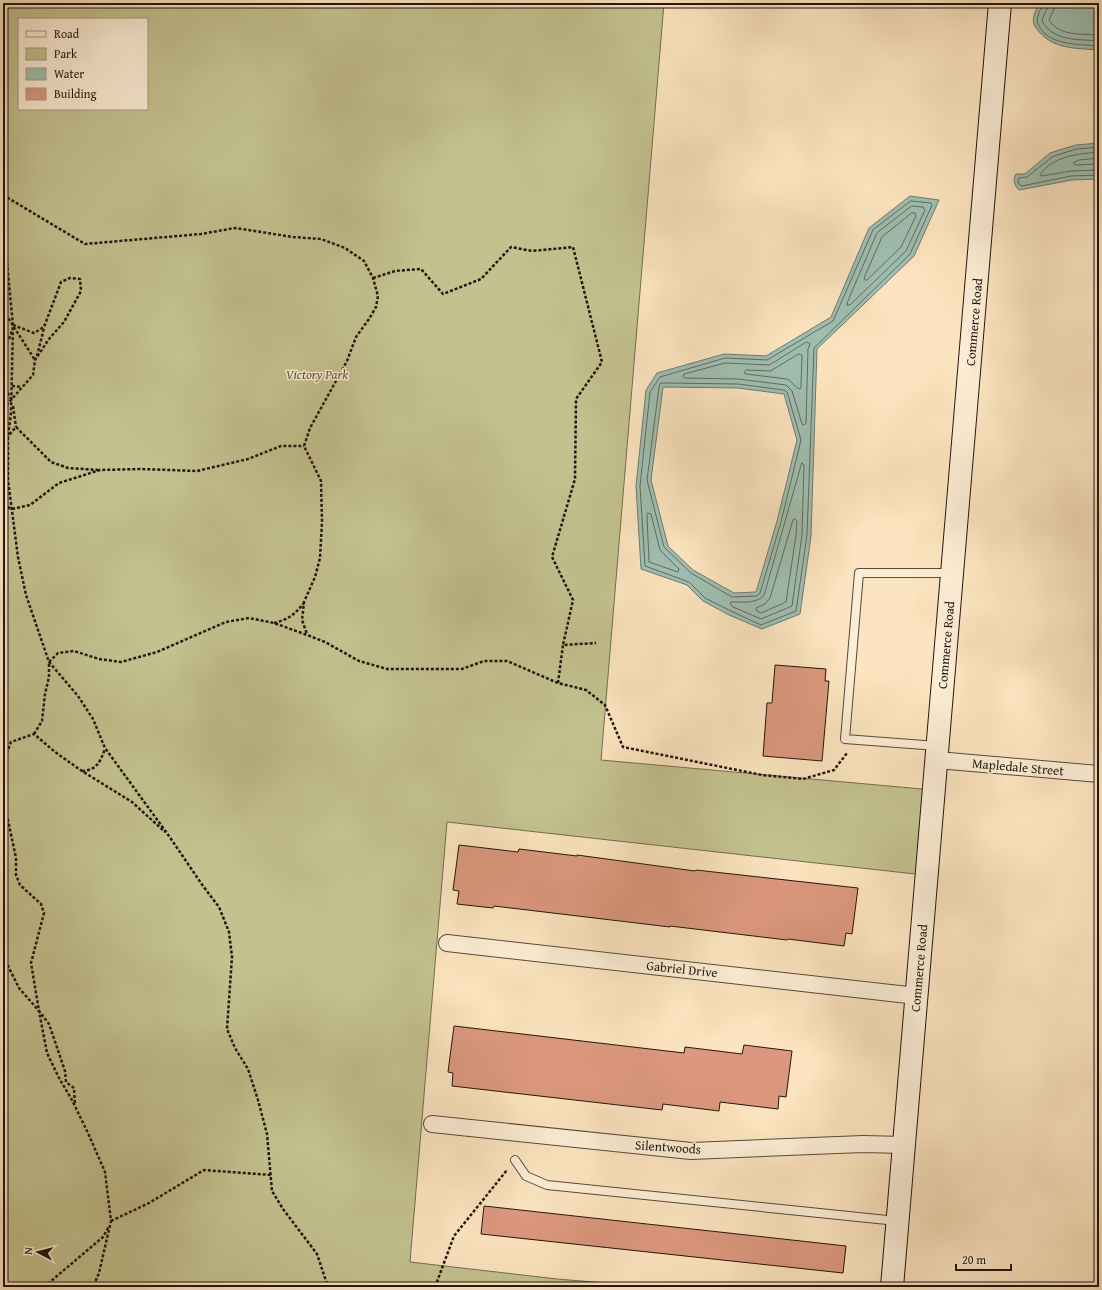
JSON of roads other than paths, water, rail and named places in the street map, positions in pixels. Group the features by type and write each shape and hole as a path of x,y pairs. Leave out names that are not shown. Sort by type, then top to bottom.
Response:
{"main road":[{"name":"Commerce Road","path":"892,1287 1000,3"}],"street":[{"name":"Mapledale Street","path":"937,753 1099,774"},
{"name":"Gabriel Drive","path":"447,943 917,996"},
{"name":"Silentwoods","path":"432,1124 691,1151 863,1144 904,1145"}],"lane":[{"path":"937,753 858,740 845,740 859,573 952,573"},
{"path":"515,1160 526,1176 547,1185 898,1221"}],"water":[{"path":"1041,3 1099,3 1099,50 1064,46 1049,40 1042,35 1033,22 1035,12"},
{"path":"1099,143 1099,179 1072,180 1019,190 1015,185 1014,178 1016,174 1025,174 1050,153 1076,145"},
{"path":"910,196 939,200 914,256 817,349 811,536 800,614 762,629 729,615 703,601 687,585 641,569 636,486 646,390 657,373 724,354 766,356 831,317 869,228","holes":["663,387 738,388 784,394 797,440 777,521 756,592 734,593 693,570 668,546 651,480"]}],"park label":[{"name":"Victory Park","path":"317,374"}]}
